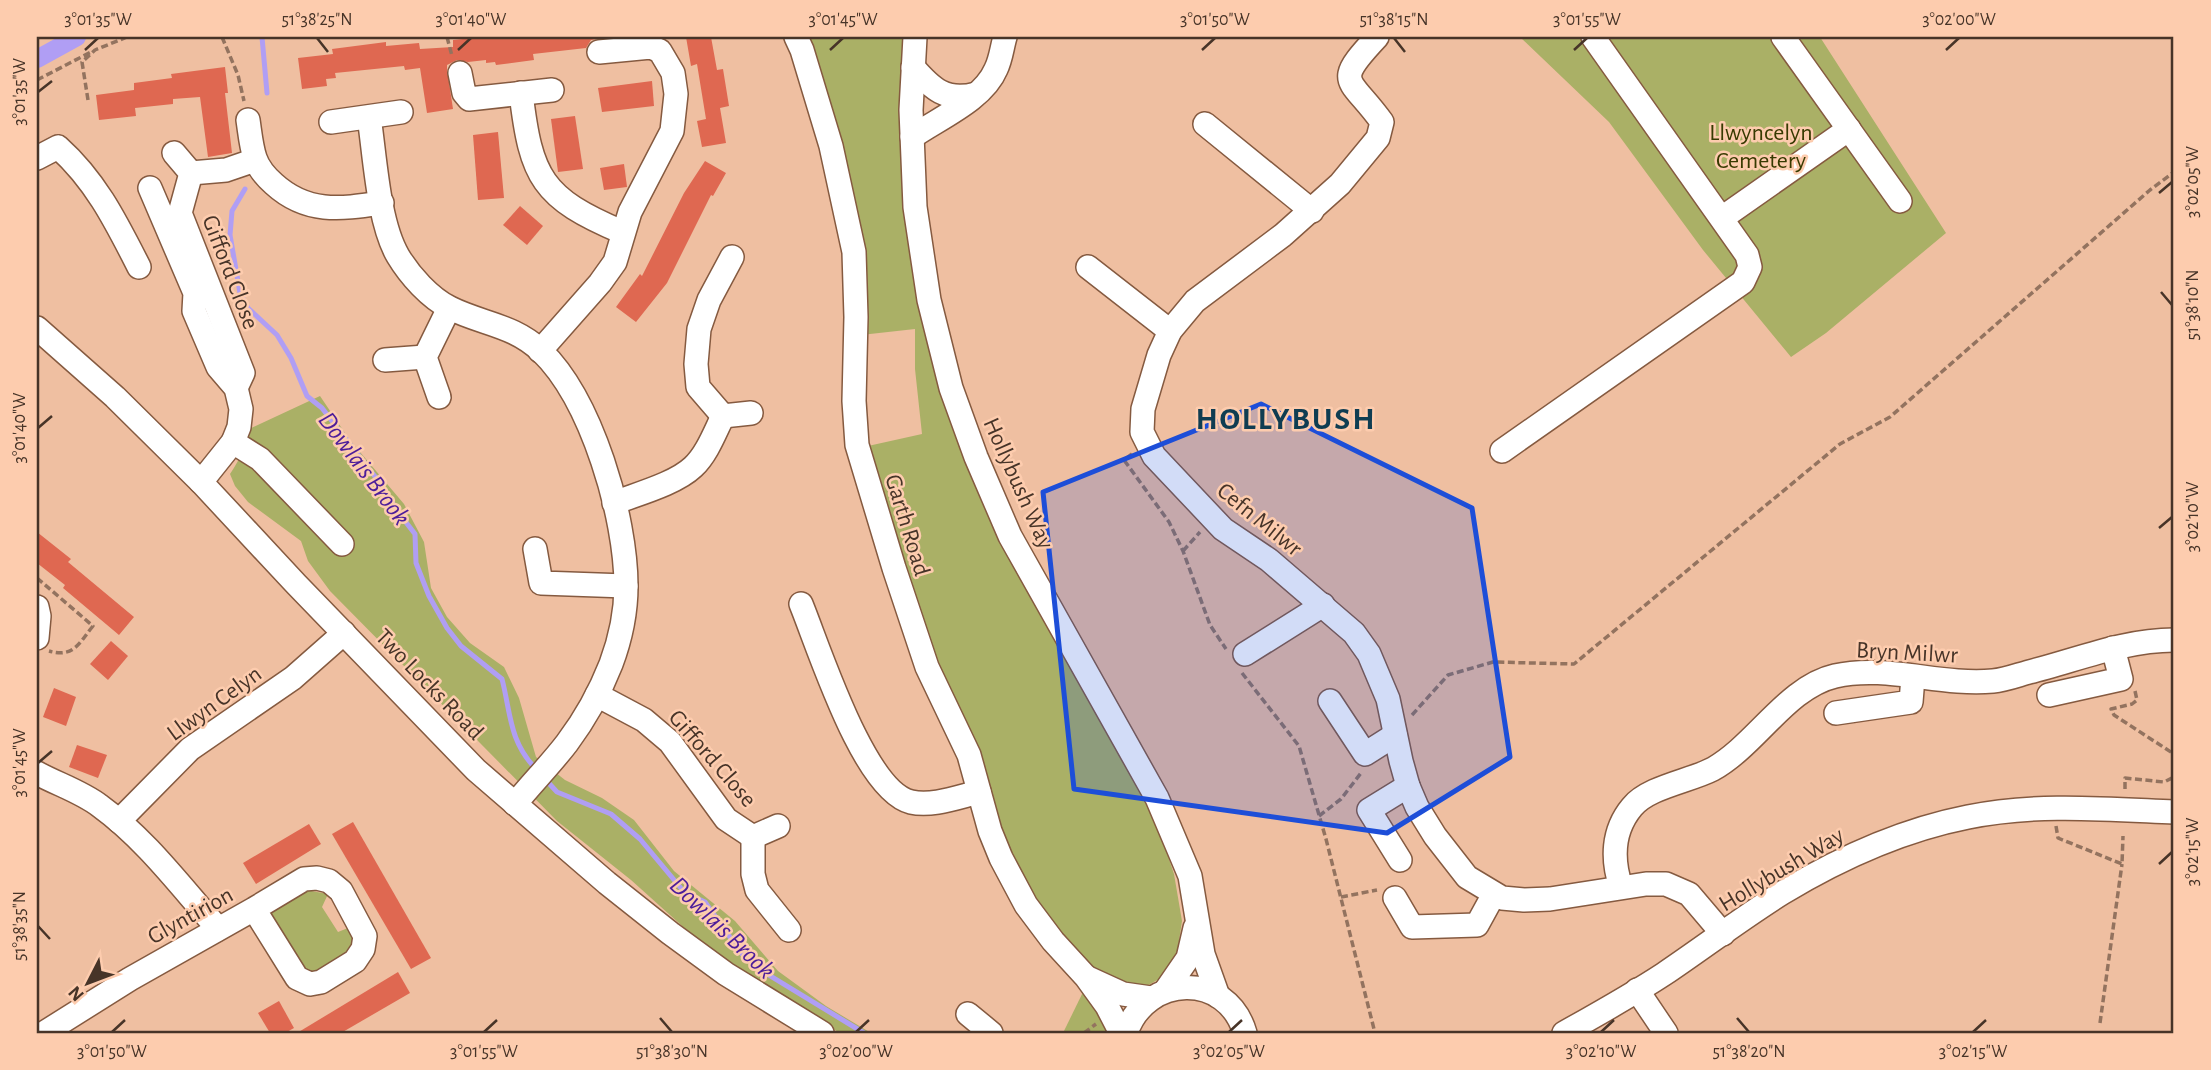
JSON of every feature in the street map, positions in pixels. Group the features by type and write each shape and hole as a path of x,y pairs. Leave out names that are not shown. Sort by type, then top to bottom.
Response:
{"street":[{"name":"Hollybush Way","path":"915,37 912,137 915,207 929,300 951,388 976,457 1010,536 1157,798 1190,876 1203,954 1218,996 1235,1012 1246,1031"},
{"path":"912,137 968,103 986,86 996,69 1005,37"},
{"name":"Cefn Milwr","path":"1377,37 1354,62 1349,73 1350,83 1382,122 1378,138 1340,184 1312,211 1195,301 1170,331 1159,355 1143,409 1142,432 1154,456 1223,529 1269,560 1354,633 1369,654 1388,698 1395,736"},
{"path":"1502,451 1743,282 1750,267 1747,255 1722,218 1593,37"},
{"path":"1783,37 1900,201"},
{"path":"540,351 615,262 630,212 664,148 673,123 676,94 673,73 660,51 651,42 599,52"},
{"name":"Garth Road","path":"799,43 831,146 854,252 854,401 857,446 927,667 969,755 990,831 1001,858 1026,905 1053,942 1086,977 1107,1006 1121,1033"},
{"path":"913,66 938,92 956,97 976,94"},
{"path":"460,73 464,93 469,99 552,90"},
{"path":"521,93 527,140 536,166 548,185 565,204 622,232"},
{"path":"331,122 401,112"},
{"path":"369,117 382,203 389,234 398,256 429,293 449,308 508,328 540,351 562,377 595,441 620,527 626,586 622,627 612,662 597,695 565,745 522,795"},
{"path":"248,120 256,160 268,178 287,196 308,206 334,208 382,203"},
{"path":"1205,124 1312,211"},
{"path":"1722,218 1849,129"},
{"path":"37,158 58,147 71,159 110,208 139,267"},
{"path":"174,153 191,173 226,170 256,160"},
{"name":"Gifford Close","path":"191,173 180,213 243,373 236,388 241,408 239,427 233,442"},
{"path":"150,188 195,293 194,311 213,356 218,367 236,388"},
{"path":"723,416 698,387 696,364 699,329 709,300 732,257"},
{"path":"1088,267 1170,331"},
{"path":"439,397 425,357 449,308"},
{"name":"Two Locks Road","path":"37,328 115,397 201,482 477,770 522,795 607,883 670,933 811,1030"},
{"path":"385,360 425,357"},
{"path":"723,416 751,413"},
{"path":"614,503 678,477 693,468 703,455 723,416"},
{"path":"201,482 233,442 260,459 342,544"},
{"path":"535,549 531,584 626,586"},
{"path":"801,604 804,634 855,737 878,776 894,793 908,802 922,804 979,792"},
{"path":"1239,661 1323,605"},
{"path":"37,607 41,644"},
{"name":"Llwyn Celyn","path":"119,821 190,749 293,678 344,633"},
{"name":"Bryn Milwr","path":"1621,887 1614,861 1616,841 1633,805 1647,796 1713,769 1746,746 1803,690 1832,676 1886,673 1952,682 1995,681 2113,648 2174,640"},
{"path":"2049,695 2121,679 2113,648"},
{"path":"1836,713 1910,702 1913,677"},
{"name":"Gifford Close","path":"597,695 644,720 670,742 726,819 753,836"},
{"path":"1331,701 1365,754 1395,736 1408,786 1418,807 1452,860 1467,877 1494,894 1502,898 1524,900 1550,899 1621,887 1666,884 1678,888 1701,906 1723,934"},
{"path":"37,773 97,803 119,821 156,858 214,924 216,930"},
{"path":"1400,860 1369,810 1408,786"},
{"name":"Hollybush Way","path":"1564,1033 1637,990 1819,871 1888,839 1969,817 2055,808 2174,811"},
{"name":"Gifford Close","path":"753,836 778,826"},
{"name":"Gifford Close","path":"753,836 753,874 757,890 789,930"},
{"name":"Glyntirion","path":"44,1033 130,979 304,879 329,881 341,891 365,936 363,949 355,961 321,982 310,984 297,978 254,909"},
{"path":"1395,898 1412,927 1477,925 1494,894"},
{"name":"Hollybush Way","path":"1126,1033 1136,1013 1159,994 1188,958 1198,915"},
{"name":"Garth Road","path":"1086,977 1123,994 1159,994"},
{"path":"1159,994 1192,987 1218,996"},
{"path":"1637,990 1667,1033"},
{"path":"968,1014 991,1033"}],"path":[{"path":"37,80 127,37"},
{"path":"222,37 238,75 248,120"},
{"path":"88,100 82,62 95,50"},
{"path":"1395,736 1448,675 1493,662 1574,664 1840,443 1890,418 2150,190 2174,172"},
{"path":"1148,443 1124,460 1169,522 1183,551 1210,625 1299,746 1375,1033"},
{"path":"1183,551 1212,518"},
{"path":"37,578 93,625 74,650 66,654 41,644"},
{"path":"2134,686 2137,700 2132,704 2111,709 2114,715 2174,754"},
{"path":"1319,816 1342,799 1362,772"},
{"path":"2124,792 2125,778 2164,782 2174,777"},
{"path":"2055,808 2058,838 2122,864"},
{"path":"2100,1023 2122,864 2123,836"},
{"path":"1341,897 1389,889 1395,898"}],"highlighted area":[{"path":"1261,404 1472,508 1510,757 1387,833 1074,789 1043,492"}],"green space":[{"path":"798,37 905,37 908,222 1016,567 1148,806 1174,874 1182,921 1177,954 1163,977 1141,989 1087,972 1031,904 947,694 859,448 922,434 915,369 915,329 861,335"},
{"name":"Llwyncelyn Cemetery","path":"1520,37 1820,37 1946,233 1826,333 1791,357 1703,250 1609,122"},
{"path":"320,396 349,439 404,504 424,542 431,588 447,617 470,643 504,667 519,698 536,757 565,780 602,798 634,820 674,871 735,921 778,971 826,1006 871,1033 840,1033 762,986 690,933 631,880 557,821 330,591 308,561 301,541 248,502 235,486 230,474 244,448 245,431"},
{"path":"306,890 328,894 322,907 338,932 348,928 355,941 348,953 308,974 269,918 272,910"},
{"path":"1085,988 1110,1033 1063,1033"}],"building":[{"path":"483,37 602,38 591,40 586,48 533,54 534,60 496,65 495,62 486,63 486,60 457,60 447,65 453,109 427,113 420,68 405,70 404,66 335,73 336,78 326,79 327,86 302,89 298,58 333,54 332,49 386,42 386,46 419,43 420,49 453,47 453,40"},
{"path":"686,37 711,37 717,70 723,69 729,106 720,108 726,143 702,147 697,121 706,119 697,64 691,66"},
{"path":"225,67 228,93 225,93 232,153 208,157 200,97 173,99 173,104 135,108 136,116 99,120 96,95 134,90 134,83 172,78 171,74"},
{"path":"652,81 654,106 602,112 598,88"},
{"path":"575,116 583,169 558,172 551,119"},
{"path":"498,132 504,198 478,200 473,135"},
{"path":"705,161 726,173 713,196 711,195 667,283 636,322 616,307 640,274 642,276 684,193"},
{"path":"624,164 627,187 604,190 600,168"},
{"path":"520,206 543,226 527,245 503,225"},
{"path":"37,532 71,559 68,562 134,617 119,635 37,563"},
{"path":"111,641 128,656 108,680 90,664"},
{"path":"54,688 76,697 66,726 43,717"},
{"path":"77,745 107,755 98,778 69,767"},
{"path":"353,822 431,958 411,969 332,834"},
{"path":"309,824 321,844 256,884 243,863"},
{"path":"398,972 410,993 341,1033 297,1033"},
{"path":"279,1001 294,1028 285,1033 270,1033 258,1013"}],"waterway":[{"path":"37,59 77,37"},
{"name":"Dowlais Brook","path":"262,37 267,93"},
{"name":"Dowlais Brook","path":"245,189 232,211 230,235 240,293 248,308 277,335 291,358 307,396 322,408 380,483 415,534 416,563 429,596 461,646 502,679 516,737 527,759 536,769"},
{"name":"Dowlais Brook","path":"545,779 557,792 611,814 640,839 685,893 705,902 742,954 759,969 864,1033"}],"district":[{"name":"HOLLYBUSH","path":"1286,418"}]}
